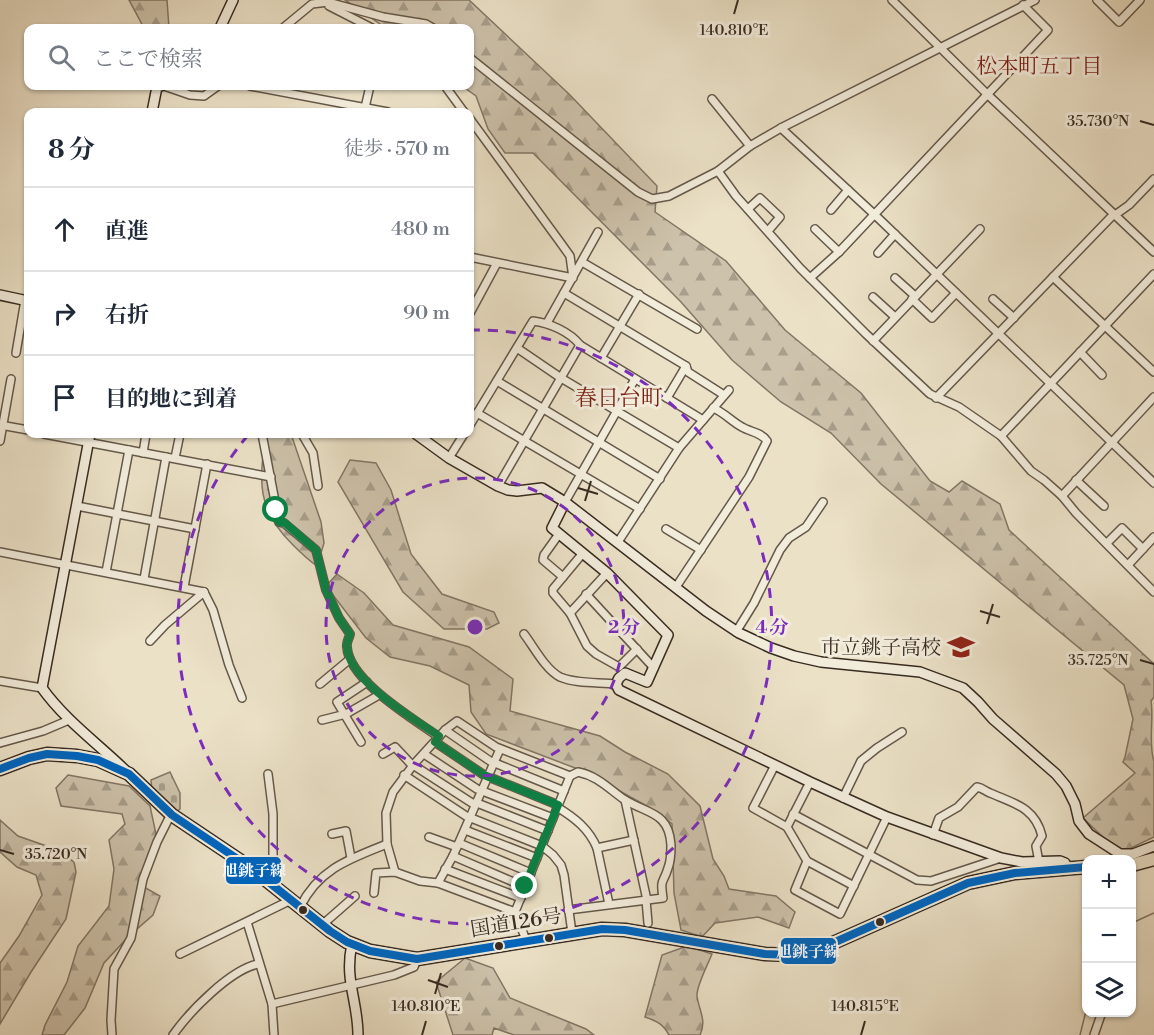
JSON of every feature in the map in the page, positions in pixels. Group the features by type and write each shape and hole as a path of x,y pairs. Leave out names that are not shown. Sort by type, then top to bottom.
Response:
{"highway":[{"name":"国道126号","path":"0,769 47,754 98,760 129,774 171,814 263,877 322,925 352,944 392,956 417,959 602,929 625,930 765,954 792,955 824,948 968,883 1015,873 1082,867"},
{"path":"1136,864 1154,859"}],"street":[{"path":"222,24 233,0"},
{"path":"892,0 987,94 1154,252"},
{"path":"474,61 638,192 652,199 669,196 718,171 750,146 782,128 1035,0"},
{"path":"1096,0 1119,22 1140,0"},
{"path":"288,24 312,4 328,2 383,17 426,24"},
{"path":"324,3 364,24"},
{"path":"810,278 875,215 1048,30 1023,5"},
{"path":"153,108 156,90"},
{"path":"176,90 204,96 212,90"},
{"path":"269,90 355,108"},
{"path":"365,108 369,90"},
{"path":"448,90 462,108"},
{"path":"712,99 750,146"},
{"path":"782,128 1154,483"},
{"path":"474,129 570,256 573,278"},
{"path":"718,171 748,209 810,278 873,340 930,394 959,407 1001,436 1031,471 1062,496 1154,592"},
{"path":"936,398 1114,215 1129,205 1154,179"},
{"path":"831,210 848,190"},
{"path":"748,209 760,198 780,217 768,231"},
{"path":"815,229 839,252"},
{"path":"873,340 980,229"},
{"path":"547,323 598,232"},
{"path":"878,253 895,234"},
{"path":"474,258 573,278"},
{"path":"582,262 697,329"},
{"path":"474,306 497,263"},
{"path":"1001,436 1154,274"},
{"path":"1053,277 1154,372"},
{"path":"895,278 932,318 956,293"},
{"path":"564,293 686,366 688,372 727,392 679,447 618,542"},
{"path":"601,358 639,294"},
{"path":"0,295 24,299"},
{"path":"873,297 895,317"},
{"path":"993,299 1014,318"},
{"path":"16,353 24,314"},
{"path":"474,418 533,321 547,323 703,420"},
{"path":"498,486 580,345"},
{"path":"517,348 561,378 679,447"},
{"path":"1080,352 1102,375"},
{"path":"667,398 686,366"},
{"path":"0,441 10,379"},
{"path":"616,684 625,673 647,682 668,635 607,573 552,528 635,379"},
{"path":"497,381 660,479"},
{"path":"1062,496 1154,397"},
{"path":"676,587 748,477 767,441 764,436 741,427 724,412 713,408"},
{"path":"477,413 640,508"},
{"path":"1,425 24,429"},
{"path":"42,688 89,438 143,453 271,477"},
{"path":"143,453 145,438"},
{"path":"175,458 179,438"},
{"path":"263,438 279,522 285,523 316,550 326,590 339,618 350,634 347,649 350,659 367,682 379,695 484,775 558,806 586,829 597,848 609,904"},
{"path":"305,438 314,453 318,486"},
{"path":"422,438 449,458 498,486 508,490 542,488 565,502 736,632 794,656 820,662 920,672 963,688 993,719 1056,774 1066,786 1075,804 1079,821 1089,834 1120,854 1133,854 1154,846"},
{"path":"449,458 462,438"},
{"path":"106,572 129,450"},
{"path":"144,579 165,457"},
{"path":"184,587 207,464"},
{"path":"1076,480 1104,506"},
{"path":"736,632 754,603 780,550 789,538 806,527 823,502"},
{"path":"77,506 195,529"},
{"path":"1107,543 1122,528 1143,549"},
{"path":"666,529 701,550"},
{"path":"559,534 543,560 563,577"},
{"path":"1128,565 1154,537"},
{"path":"0,552 204,592 213,610 229,665 242,698"},
{"path":"583,553 553,589 553,593 570,613 586,646 596,654 619,667 637,649"},
{"path":"570,613 607,573"},
{"path":"150,641 204,592"},
{"path":"586,594 654,668"},
{"path":"524,634 547,666 560,677 616,684"},
{"path":"320,684 350,659"},
{"path":"0,681 42,688 69,720 102,747 129,774"},
{"path":"361,742 337,702 367,682"},
{"path":"616,684 619,690 887,817 1001,858 1022,862 1060,861 1067,867"},
{"path":"322,720 346,714 379,695"},
{"path":"0,743 43,731 69,720"},
{"path":"395,872 387,844 386,819 388,806 396,786 445,730 457,721 500,749 570,776"},
{"path":"445,730 495,763 564,791"},
{"path":"843,798 861,760 902,732"},
{"path":"383,754 395,747 410,763 472,803 477,802 548,831"},
{"path":"438,883 453,856 500,749"},
{"path":"424,754 483,790 553,818"},
{"path":"775,765 753,808 787,827 807,861 854,886"},
{"path":"526,940 515,912 570,776 578,772 604,783 625,800 654,813 668,826 671,852 669,867 661,881 663,898 568,910"},
{"path":"263,877 269,871 273,856 273,814 268,774"},
{"path":"404,776 466,816 471,816 542,846 561,865 572,933"},
{"path":"787,827 810,782"},
{"path":"933,835 939,818 958,807 977,787 981,787 989,793 1000,795 1032,814 1040,827 1042,836 1036,846 1039,862"},
{"path":"625,800 647,900 648,923"},
{"path":"112,1035 114,969 131,938 143,879 171,814"},
{"path":"793,814 917,880 931,880 1001,858"},
{"path":"807,861 795,890 840,914 887,817"},
{"path":"465,830 537,858"},
{"path":"332,834 346,831 351,858"},
{"path":"429,837 458,845 531,873"},
{"path":"597,848 634,840"},
{"path":"180,954 247,922 295,904 316,882 338,864 387,844"},
{"path":"453,856 525,886"},
{"path":"445,869 521,898"},
{"path":"374,893 376,873 395,872 420,881 438,883 515,912"},
{"path":"322,925 354,896"},
{"path":"247,922 272,1004 274,1035"},
{"path":"352,944 349,960 350,986 357,1012 358,1035"},
{"path":"272,1004 394,975 414,967 417,959"},
{"path":"173,1035 194,1008 249,966 258,964"},
{"path":"1094,1035 1099,1017"}],"green space":[{"path":"129,0 167,0 169,24 142,24"},
{"path":"345,0 469,0 570,95 657,186 655,212 726,261 785,330 861,393 930,481 949,492 962,481 1000,504 1009,530 1154,664 1151,747 1154,761 1154,837 1125,851 1105,839 1083,818 1135,773 1123,762 1133,719 1124,685 881,484 831,433 781,402 732,360 681,302 533,153 505,153 488,129 476,96 468,90 474,90 474,24 380,24"},
{"path":"266,438 292,438 321,522 324,543 317,566 302,554 272,519 263,494 262,466"},
{"path":"350,460 376,463 391,490 411,554 442,594 494,612 499,623 487,629 444,629 403,592 338,482"},
{"path":"337,574 364,593 393,625 469,647 513,679 510,711 600,736 668,774 700,806 713,859 729,889 776,896 795,912 789,928 758,917 715,923 702,937 681,930 674,893 672,824 645,805 583,771 486,734 471,712 469,685 430,666 390,657 366,638 326,586"},
{"path":"170,772 180,793 180,809 175,813 152,791 151,780"},
{"path":"68,775 129,786 150,806 156,834 142,886 160,896 153,915 104,963 85,1008 64,1035 42,1035 67,982 78,946 109,906 114,869 109,840 125,824 122,814 61,806 56,788"},
{"path":"0,820 18,836 55,849 74,862 76,872 66,919 0,1024 0,963 19,936 42,895 36,875 17,867 0,852"},
{"path":"687,946 712,954 697,992 703,1020 702,1030 700,1035 669,1035 659,1023 645,1017 662,955"},
{"path":"465,958 493,968 510,998 586,1029 594,1035 514,1035 494,1028 492,1035 453,1035 436,982"}],"waterway":[{"path":"1136,921 1154,913"},
{"path":"1080,1035 1084,1017"}],"transit line":[{"name":"旭銚子線","path":"0,769 47,754 98,760 129,774 172,815 251,868 347,942 370,951 417,959 602,929 625,930 765,954 792,955 824,947 968,883 1015,873 1082,867"}],"place":[{"name":"市立銚子高校","path":"961,647"}],"district":[{"name":"松本町五丁目","path":"1039,66"},
{"name":"春日台町","path":"619,397"}],"route":[{"path":"276,510 279,522 285,523 316,550 326,590 339,618 350,634 347,641 350,659 379,695 439,736 435,742 484,775 558,805 525,886"}]}
